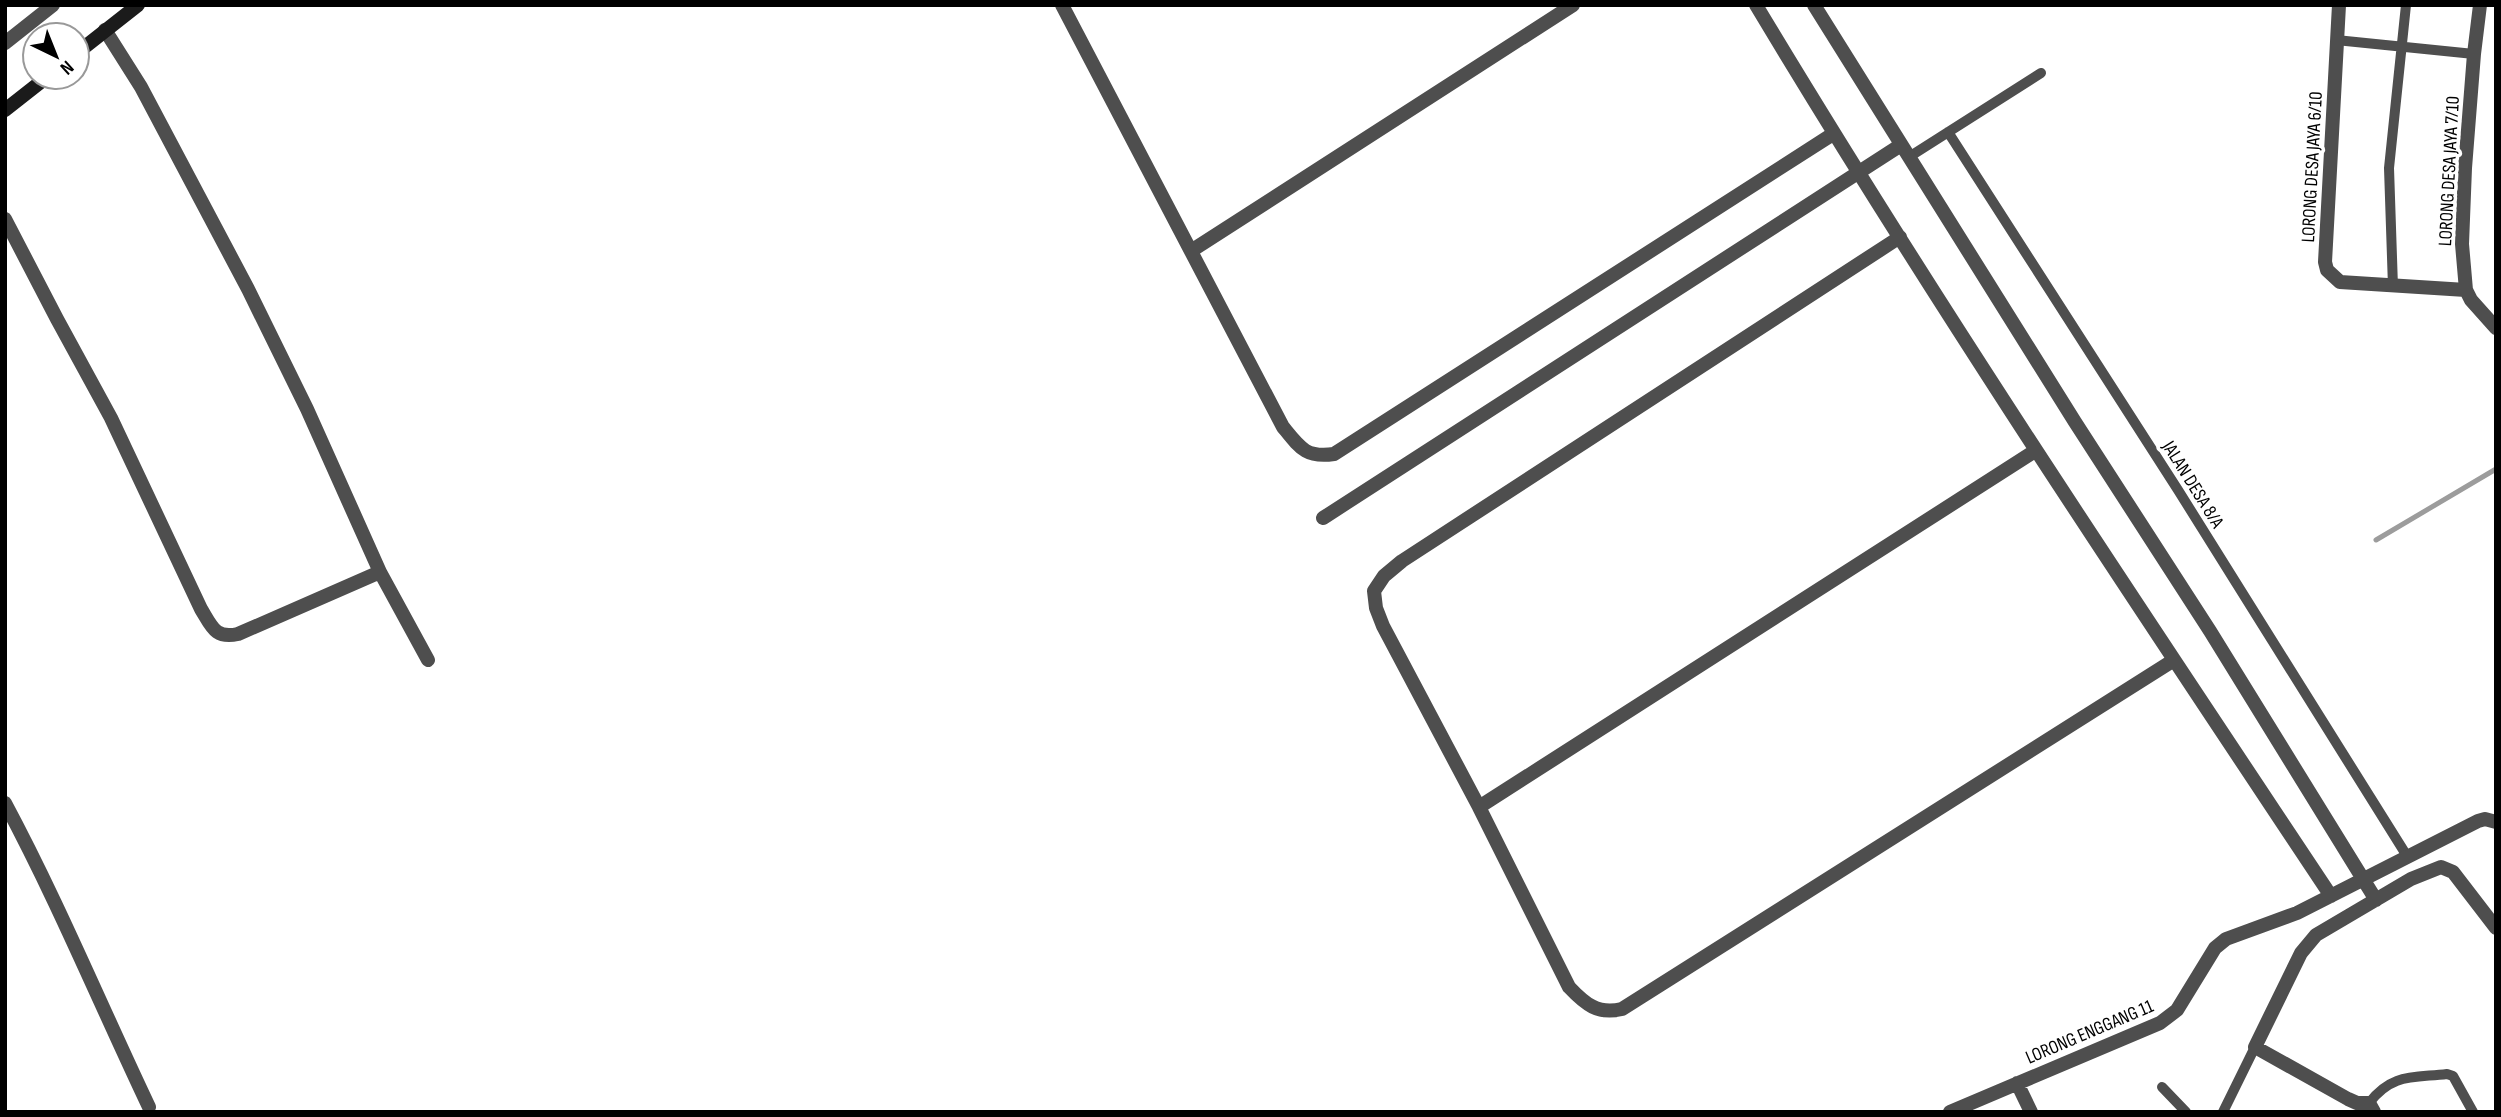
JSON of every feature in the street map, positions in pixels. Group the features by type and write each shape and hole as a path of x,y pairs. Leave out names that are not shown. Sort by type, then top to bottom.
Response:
{"street":[{"path":"5,43 53,5"},
{"path":"91,42 138,5"},
{"path":"1062,5 1283,428 1304,452 1320,456 1334,454 1833,134"},
{"path":"1191,251 1573,5"},
{"path":"1756,5 1858,174 2035,451 2330,896"},
{"path":"1814,5 2075,422 2210,631 2376,900"},
{"name":"LORONG DESA JAYA 6/10","path":"2339,5 2325,262 2327,270 2340,282 2466,290"},
{"name":"LORONG DESA JAYA 7/10","path":"2466,290 2462,217 2480,5"},
{"path":"106,30 141,87 248,289 307,409 380,572 428,660"},
{"path":"5,110 29,91"},
{"path":"1323,518 1858,174 1905,151"},
{"path":"5,219 111,418 201,609 218,633 225,637 238,634 380,572"},
{"path":"1900,237 1425,546 1384,576 1374,591 1383,626 1570,987 1593,1009 1611,1012 1622,1009 2174,660"},
{"path":"2466,290 2470,300 2496,328"},
{"path":"1479,807 2035,451"},
{"path":"5,803 66,923 100,1005 149,1107"},
{"name":"LORONG ENGGANG 11","path":"1950,1112 2160,1023 2186,999 2215,948 2220,944 2297,913 2478,821 2484,819 2496,822"},
{"path":"2372,1107 2348,1099 2255,1047 2301,953 2316,935 2411,879 2441,867 2453,872 2496,928"},
{"path":"2017,1083 2031,1112"}],"lane":[{"path":"2393,287 2389,168 2406,5"},
{"path":"2336,40 2474,54"},
{"path":"1905,151 1948,132 2041,73"},
{"name":"JALAN DESA 8/A","path":"1948,132 2178,490 2407,856"},
{"path":"2223,1112 2255,1047"},
{"path":"2372,1107 2381,1088 2393,1081 2447,1074 2454,1076 2473,1112"},
{"path":"2162,1087 2186,1112"}],"waterway":[{"path":"2376,540 2496,469"}]}
